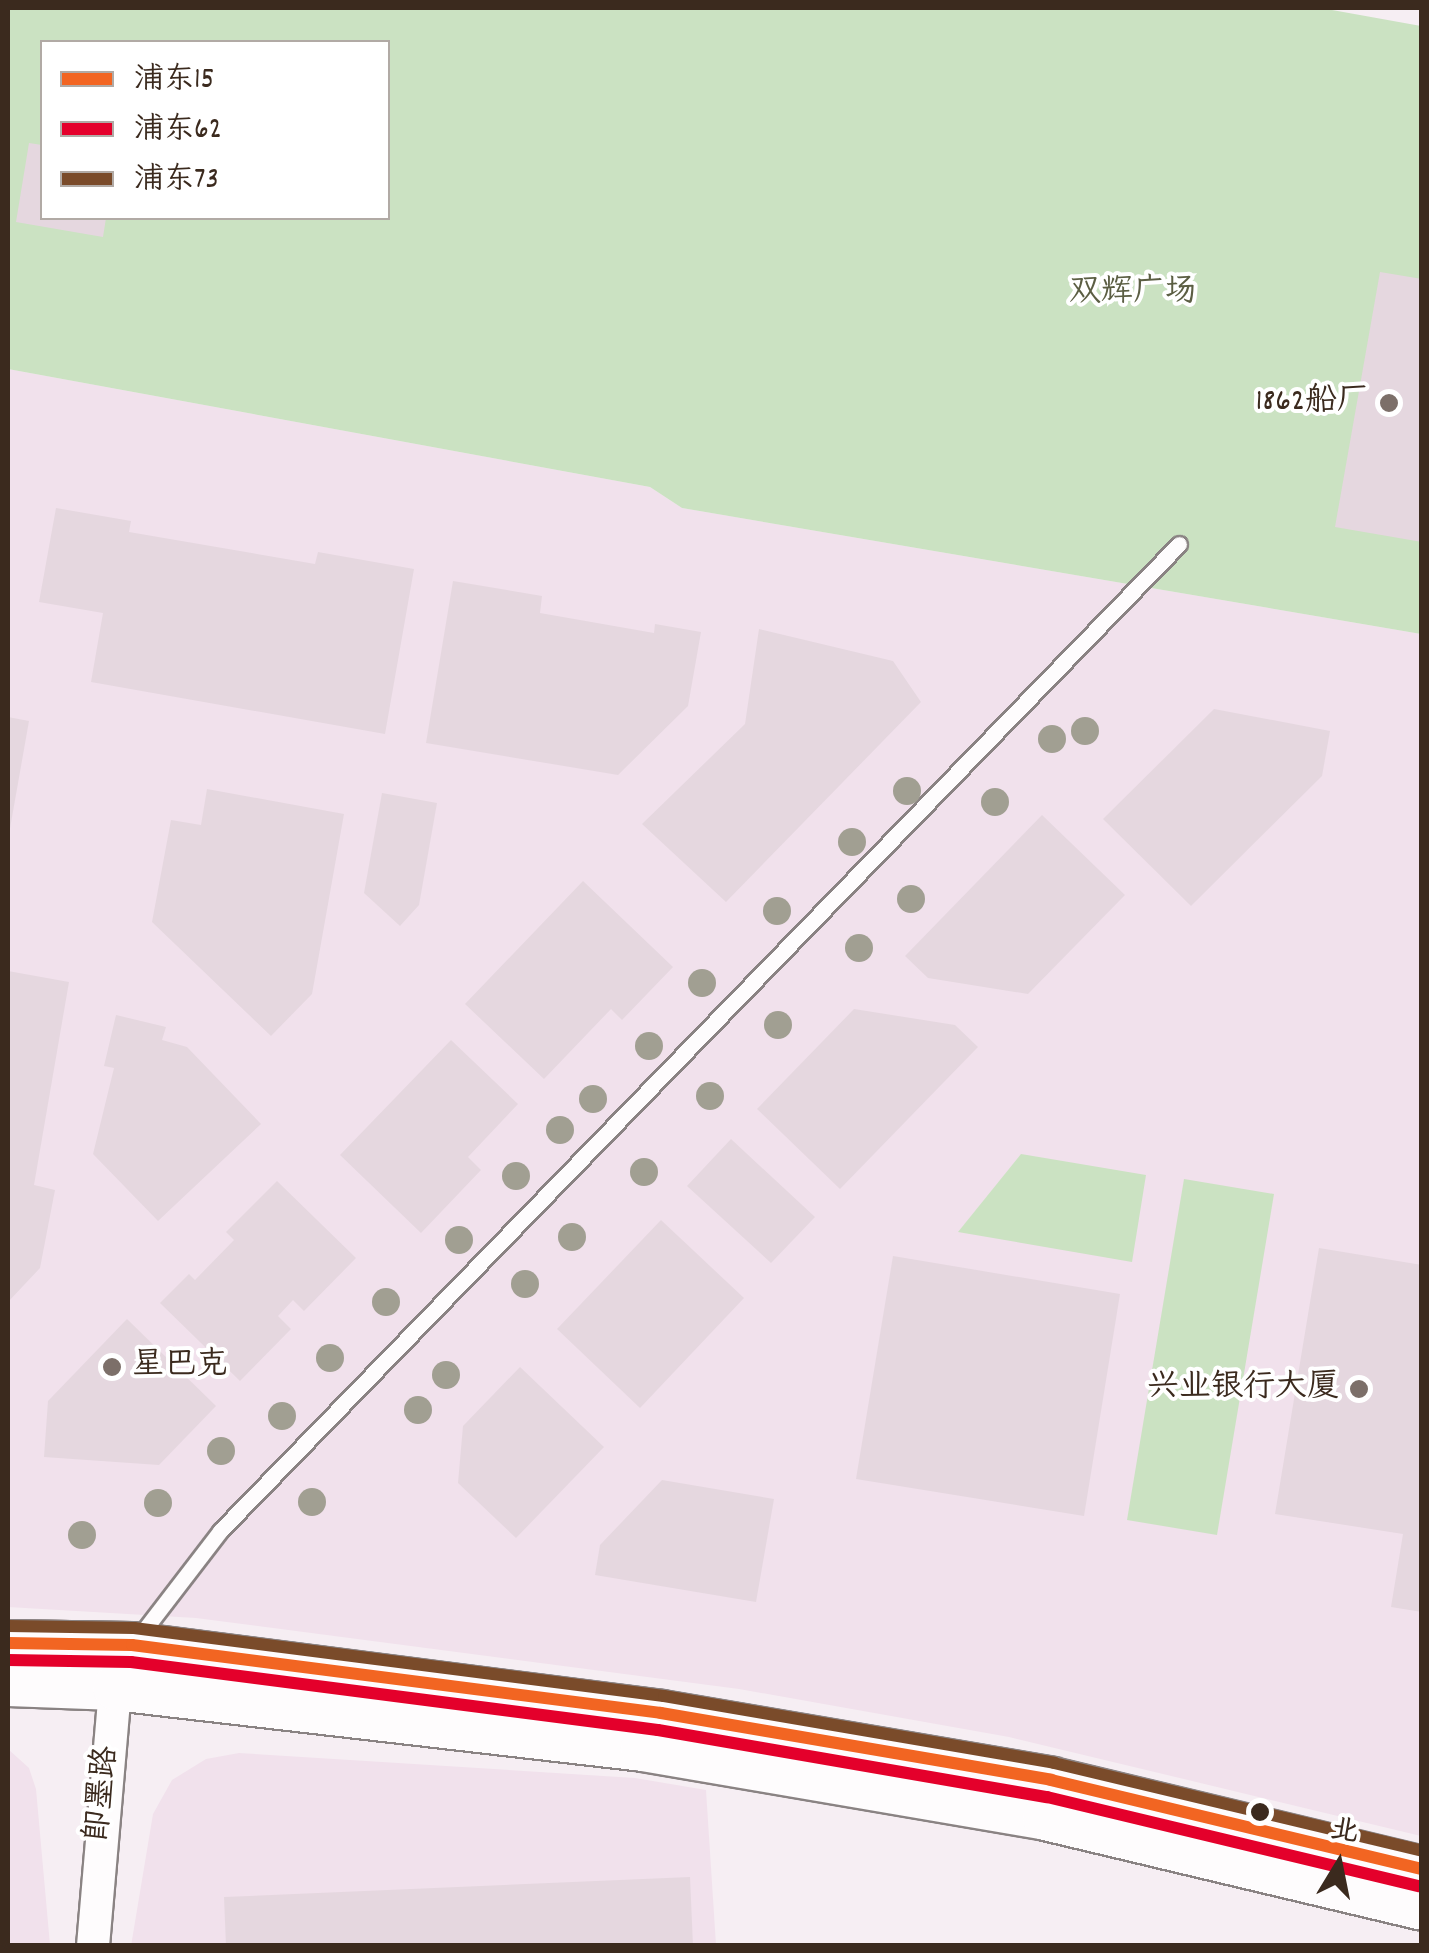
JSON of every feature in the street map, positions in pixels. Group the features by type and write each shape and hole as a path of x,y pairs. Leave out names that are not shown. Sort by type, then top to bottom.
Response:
{"main road":[{"path":"8,1643 132,1645 661,1713 1052,1780 1422,1869"},
{"path":"8,1683 115,1687 642,1748 1045,1817 1422,1907"}],"street":[{"name":"即墨路","path":"93,1946 115,1687 132,1645"}],"lane":[{"path":"132,1645 220,1530 1179,544"}],"shaded area":[{"path":"8,369 650,487 682,508 1421,634 1421,1836 1009,1737 739,1689 196,1618 8,1607"},
{"path":"8,1749 29,1768 36,1789 50,1945 8,1945"},
{"path":"239,1753 635,1778 706,1790 716,1945 131,1946 153,1814 172,1780 206,1759"}],"green space":[{"name":"双辉广场","path":"8,8 1321,8 1421,26 1421,634 682,508 650,487 8,369"},
{"path":"1021,1154 1146,1175 1132,1262 958,1232"},
{"path":"1184,1179 1274,1194 1217,1535 1127,1520"}],"building":[{"path":"29,143 40,145 40,220 106,220 103,237 16,222"},
{"name":"1862船厂","path":"1380,272 1422,279 1422,542 1335,527"},
{"path":"56,508 131,521 129,532 315,564 318,552 414,569 385,734 91,682 103,613 39,602"},
{"path":"453,581 542,596 540,613 654,633 655,624 701,632 688,706 618,775 426,743"},
{"path":"759,629 893,661 921,702 726,902 642,824 745,724"},
{"path":"1214,709 1330,731 1322,776 1191,906 1103,819"},
{"path":"8,717 29,721 9,834 8,834"},
{"path":"207,789 344,814 312,994 271,1036 152,922 171,820 201,825"},
{"path":"382,793 437,803 419,905 400,926 364,893"},
{"path":"1042,815 1125,895 1028,994 928,978 905,956"},
{"path":"583,881 673,967 622,1020 611,1009 544,1079 465,1004"},
{"path":"8,971 69,982 34,1185 55,1190 40,1268 8,1302"},
{"path":"854,1009 955,1025 978,1047 840,1189 757,1109"},
{"path":"116,1015 166,1027 162,1040 187,1047 261,1124 158,1221 93,1154 114,1068 104,1066"},
{"path":"451,1040 518,1104 468,1157 481,1170 421,1233 340,1155"},
{"path":"731,1139 815,1217 771,1263 687,1186"},
{"path":"277,1181 356,1258 304,1311 293,1300 278,1316 291,1329 240,1381 160,1303 189,1274 195,1280 234,1240 226,1232"},
{"path":"661,1220 744,1298 640,1408 557,1329"},
{"name":"兴业银行大厦","path":"1319,1248 1422,1265 1422,1612 1391,1607 1403,1534 1275,1514"},
{"path":"893,1256 1120,1294 1084,1516 856,1479"},
{"path":"127,1319 216,1406 159,1465 44,1457 48,1401"},
{"path":"520,1367 604,1447 516,1538 458,1483 463,1426"},
{"path":"662,1480 774,1499 756,1602 595,1575 600,1545"},
{"path":"690,1877 693,1946 226,1946 224,1897"}],"transit line":[{"name":"浦东73","path":"8,1626 134,1628 664,1696 1054,1763 1422,1851"},
{"name":"浦东15","path":"8,1643 132,1645 661,1713 1051,1780 1422,1869"},
{"name":"浦东62","path":"8,1660 131,1662 658,1730 1047,1797 1418,1886"}],"place":[{"name":"1862船厂","path":"1389,403"},
{"name":"星巴克","path":"112,1367"},
{"name":"兴业银行大厦","path":"1359,1389"}]}
